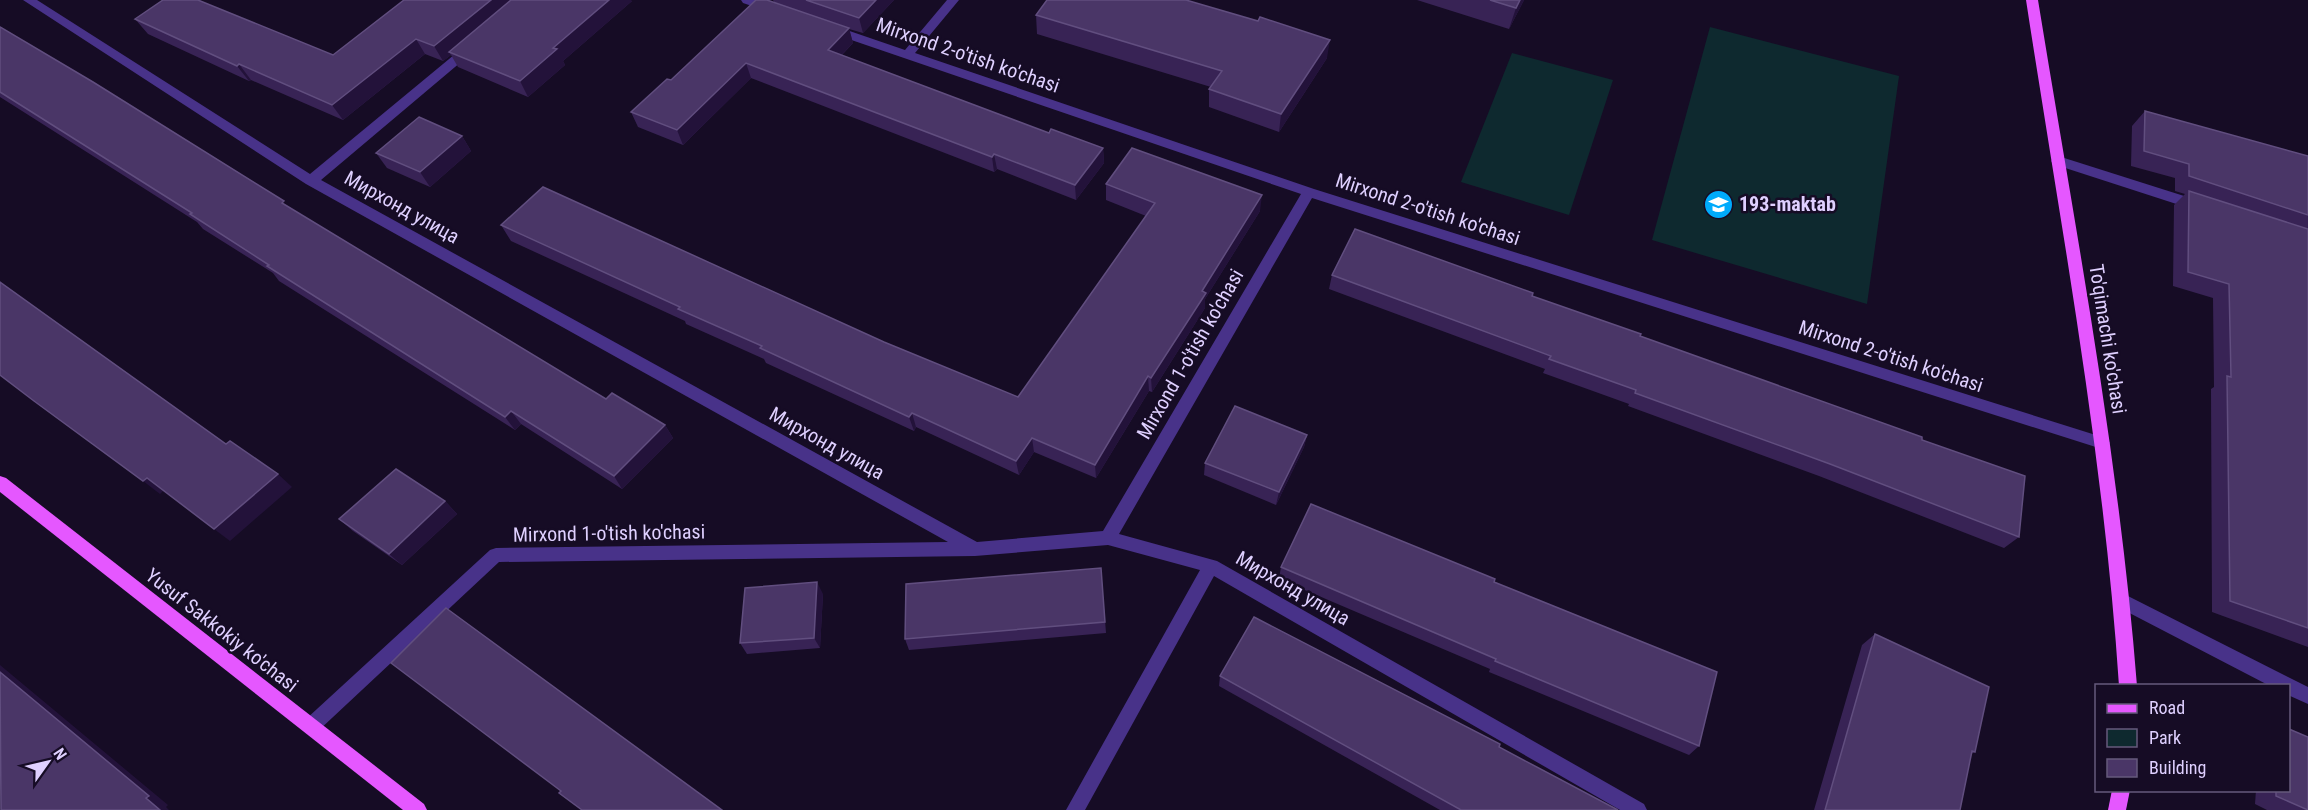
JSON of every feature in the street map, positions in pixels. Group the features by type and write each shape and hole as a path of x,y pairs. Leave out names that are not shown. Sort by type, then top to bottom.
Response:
{"main road":[{"name":"To'qimachi ko'chasi","path":"2032,0 2102,443 2122,601 2128,684"},
{"name":"Yusuf Sakkokiy ko'chasi","path":"0,483 418,810"},
{"path":"2117,810 2121,792"}],"street":[{"name":"Мирхонд улица","path":"29,0 311,181 975,549 1108,538 1211,566 1638,810"},
{"path":"747,0 790,15"},
{"path":"907,55 953,0"},
{"name":"Mirxond 2-o'tish ko'chasi","path":"822,26 1309,192 2102,443"},
{"path":"311,181 483,38"},
{"path":"2058,161 2206,208"},
{"name":"Mirxond 1-o'tish ko'chasi","path":"1108,538 1309,192"},
{"name":"Mirxond 1-o'tish ko'chasi","path":"311,726 496,555 975,549"},
{"path":"1075,810 1211,566"},
{"path":"2122,601 2284,684"},
{"path":"2290,687 2308,696"}],"green space":[{"path":"1710,27 1899,76 1867,304 1652,240"},
{"path":"1512,53 1613,80 1569,215 1461,182"}],"building":[{"path":"163,0 198,0 333,55 404,0 491,0 434,46 416,39 332,105 239,64 237,66 135,19"},
{"path":"511,0 609,0 553,48 557,49 520,81 449,52"},
{"path":"756,0 767,0 849,28 828,50 1049,133 1051,129 1103,148 1075,185 994,154 992,157 746,63 677,130 631,112 667,79 671,80"},
{"path":"806,0 876,0 859,18"},
{"path":"1047,0 1186,0 1258,21 1260,17 1330,40 1281,114 1209,89 1222,71 1036,15"},
{"path":"1490,0 1520,0 1516,8"},
{"path":"0,27 284,201 282,203 606,399 612,393 665,425 614,476 511,411 505,417 267,266 269,265 190,214 192,213 0,92"},
{"path":"2145,111 2308,156 2308,215 2189,176 2189,164 2144,151"},
{"path":"419,117 462,136 420,172 376,153"},
{"path":"1132,148 1262,195 1202,291 1206,293 1151,378 1148,376 1095,465 1032,438 1016,461 912,413 909,417 760,348 762,346 678,309 680,307 501,225 543,187 884,342 1018,397 1155,203 1106,184"},
{"path":"2189,191 2308,229 2308,628 2230,601 2227,376 2231,377 2229,284 2188,272"},
{"path":"1355,229 1533,293 1532,296 1641,334 1640,336 1922,437 1922,440 2025,476 2019,537 1830,464 1635,393 1636,390 1549,359 1551,356 1332,275"},
{"path":"0,282 226,444 230,441 278,474 214,529 147,478 143,481 0,375"},
{"path":"1235,406 1307,435 1279,492 1205,463"},
{"path":"396,469 445,501 389,554 339,519"},
{"path":"1311,504 1495,579 1494,582 1717,672 1699,746 1495,661 1496,659 1281,567"},
{"path":"1101,568 1105,622 905,639 906,584"},
{"path":"817,582 814,638 740,643 745,588"},
{"path":"446,608 722,810 582,810 559,793 561,791 391,663"},
{"path":"1254,617 1500,744 1499,747 1618,810 1461,810 1220,676"},
{"path":"1875,634 1989,687 1975,752 1972,751 1960,810 1825,810"},
{"path":"0,672 149,796 146,798 160,810 1,810"},
{"path":"2290,729 2308,737 2308,810 2276,796 2276,792 2290,792"}],"place":[{"name":"193-maktab","path":"1718,204"}]}
